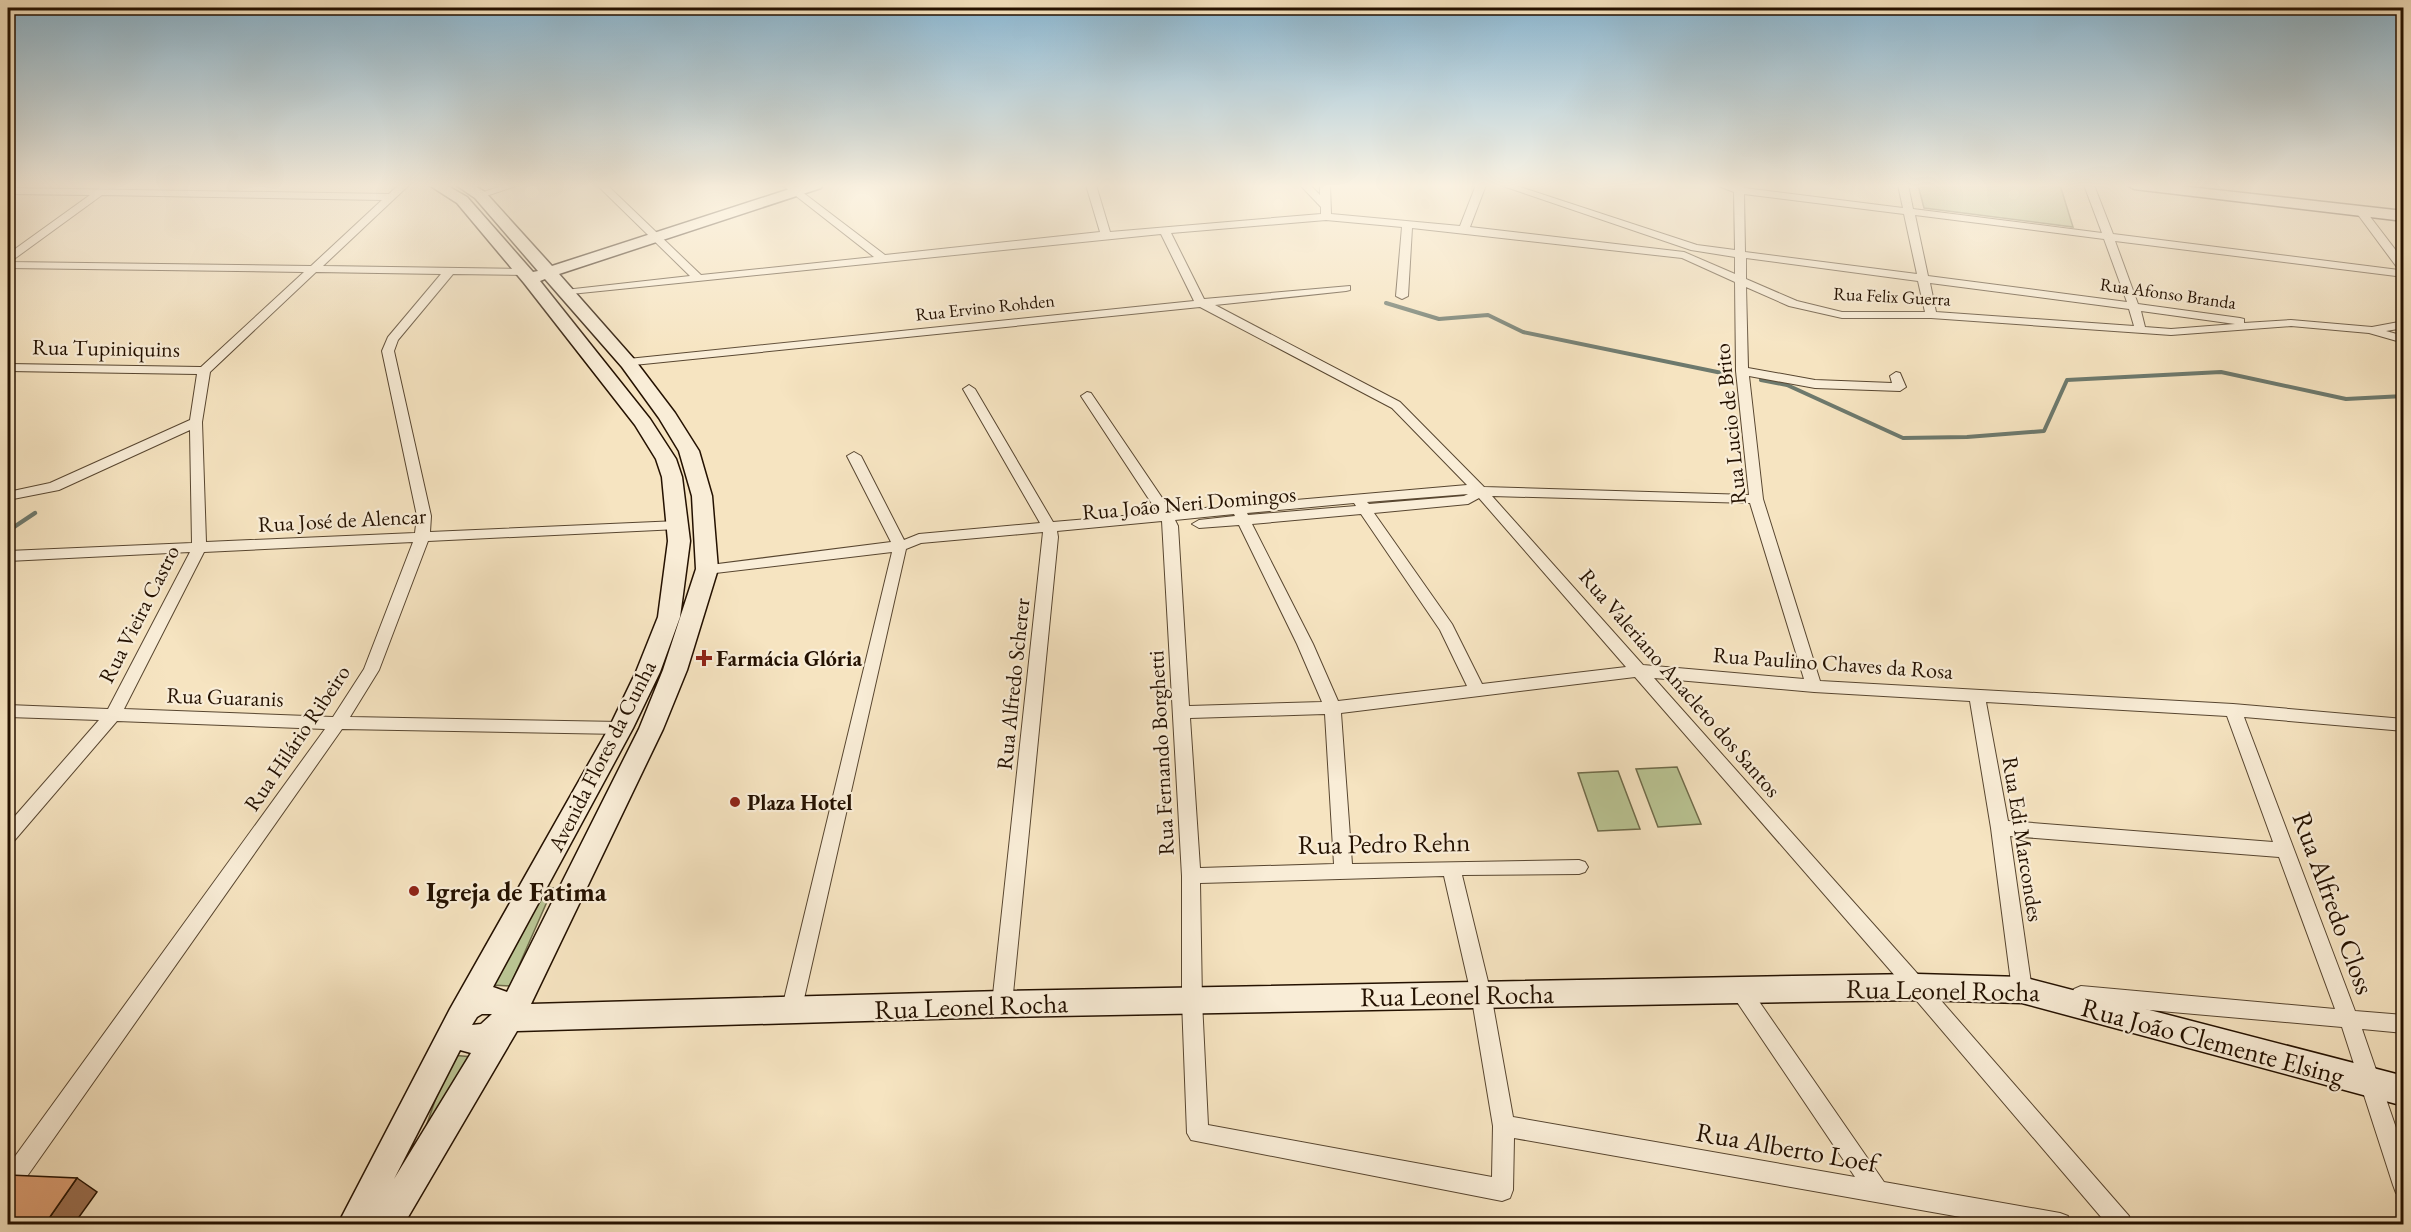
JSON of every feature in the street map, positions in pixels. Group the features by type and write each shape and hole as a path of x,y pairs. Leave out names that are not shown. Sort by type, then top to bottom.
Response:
{"main road":[{"name":"Avenida Flores da Cunha","path":"354,1224 461,1018 621,728 648,672 669,617 678,533 672,477 656,441 602,368 498,242"},
{"name":"Avenida Flores da Cunha","path":"386,1224 509,1018 651,729 675,670 707,555 702,496 689,451 668,417 628,363 522,242"},
{"path":"527,276 549,273 641,242"},
{"path":"698,524 701,526 707,555 690,569 678,533 698,524"},
{"name":"Rua Leonel Rocha","path":"509,1018 791,1012 1002,1004 1481,994 1917,987 2022,990"},
{"name":"Rua João Clemente Elsing","path":"2022,990 2403,1091"},
{"path":"461,1018 466,1040 476,1040 495,1032 509,1018"}],"street":[{"path":"8,259 31,242"},
{"path":"204,371 341,242"},
{"path":"662,242 698,278"},
{"path":"862,242 882,258"},
{"name":"Rua Felix Guerra","path":"565,292 1033,242"},
{"path":"1170,242 1200,302"},
{"path":"1402,296 1406,242"},
{"name":"Rua Felix Guerra","path":"1578,242 1684,255 1793,304 1842,315 1931,315 2141,331 2199,331 2291,323 2370,330 2403,340"},
{"name":"Rua Afonso Branda","path":"1678,242 1695,248 1738,254 2264,324"},
{"name":"Rua Lucio de Brito","path":"1738,242 1742,371 1756,499 1814,686"},
{"path":"1915,242 1931,315"},
{"path":"2110,242 2141,331"},
{"path":"2152,242 2403,274"},
{"path":"2383,242 2403,269"},
{"path":"8,265 450,271 527,276"},
{"name":"Rua Hilário Ribeiro","path":"8,1184 338,723 371,670 422,538 424,516 388,351 392,339 450,271"},
{"name":"Rua Ervino Rohden","path":"628,363 1346,288"},
{"name":"Rua Valeriano Anacleto dos Santos","path":"1200,302 1396,405 1480,491 1641,672 2121,1224"},
{"path":"2370,330 2403,324"},
{"name":"Rua Tupiniquins","path":"8,367 204,371"},
{"name":"Rua Vieira Castro","path":"8,836 112,716 199,548 196,422 204,371"},
{"path":"1742,371 1815,384 1900,387 1896,376"},
{"path":"969,389 1050,532"},
{"path":"1087,396 1169,521"},
{"path":"8,496 54,487 196,422"},
{"path":"791,1012 900,546 854,456"},
{"name":"Rua João Neri Domingos","path":"707,555 900,546 915,549 1050,532 1169,521 1362,504 1468,500 1480,491 1756,499"},
{"path":"1362,504 1447,628 1477,690"},
{"path":"1241,515 1305,644 1333,708 1343,871"},
{"name":"Rua Fernando Borghetti","path":"1169,521 1191,876 1192,1001 1198,1133 1502,1190 1504,1126"},
{"name":"Rua Alfredo Scherer","path":"1002,1004 1050,532"},
{"name":"Rua José de Alencar","path":"8,556 422,538 678,533"},
{"name":"Rua Paulino Chaves da Rosa","path":"1180,712 1333,708 1641,672 1814,686 2234,710 2403,725"},
{"name":"Rua Edi Marcondes","path":"1977,696 2000,828 2022,990"},
{"name":"Rua Alfredo Closs","path":"2234,710 2349,1020 2403,1185"},
{"name":"Rua Guaranis","path":"8,711 338,723 621,728"},
{"path":"2000,828 2286,850"},
{"name":"Rua Pedro Rehn","path":"1191,876 1451,868 1579,867"},
{"path":"1451,868 1481,994 1504,1126"},
{"path":"1740,990 1878,1192"},
{"name":"Rua Leonel Rocha","path":"2022,990 2403,1024"},
{"name":"Rua Alberto Loef","path":"1504,1126 2060,1224"}],"green space":[{"path":"1677,767 1701,824 1658,827 1636,769"},
{"path":"1618,771 1640,829 1598,831 1578,773"},
{"path":"548,887 553,888 510,986 492,985"},
{"path":"451,1055 473,1057 423,1135"}],"building":[{"path":"9,1175 77,1178 45,1224 8,1224"}],"waterway":[{"path":"1386,303 1439,319 1488,315 1523,332 1722,373"},
{"path":"1761,380 1787,385 1903,438 1967,437 2044,431 2067,380 2221,372 2346,399 2404,396"},
{"path":"8,531 35,513"}],"place":[{"name":"Farmácia Glória","path":"704,658"},
{"name":"Plaza Hotel","path":"735,802"},
{"name":"Igreja de Fatima","path":"414,891"}]}
